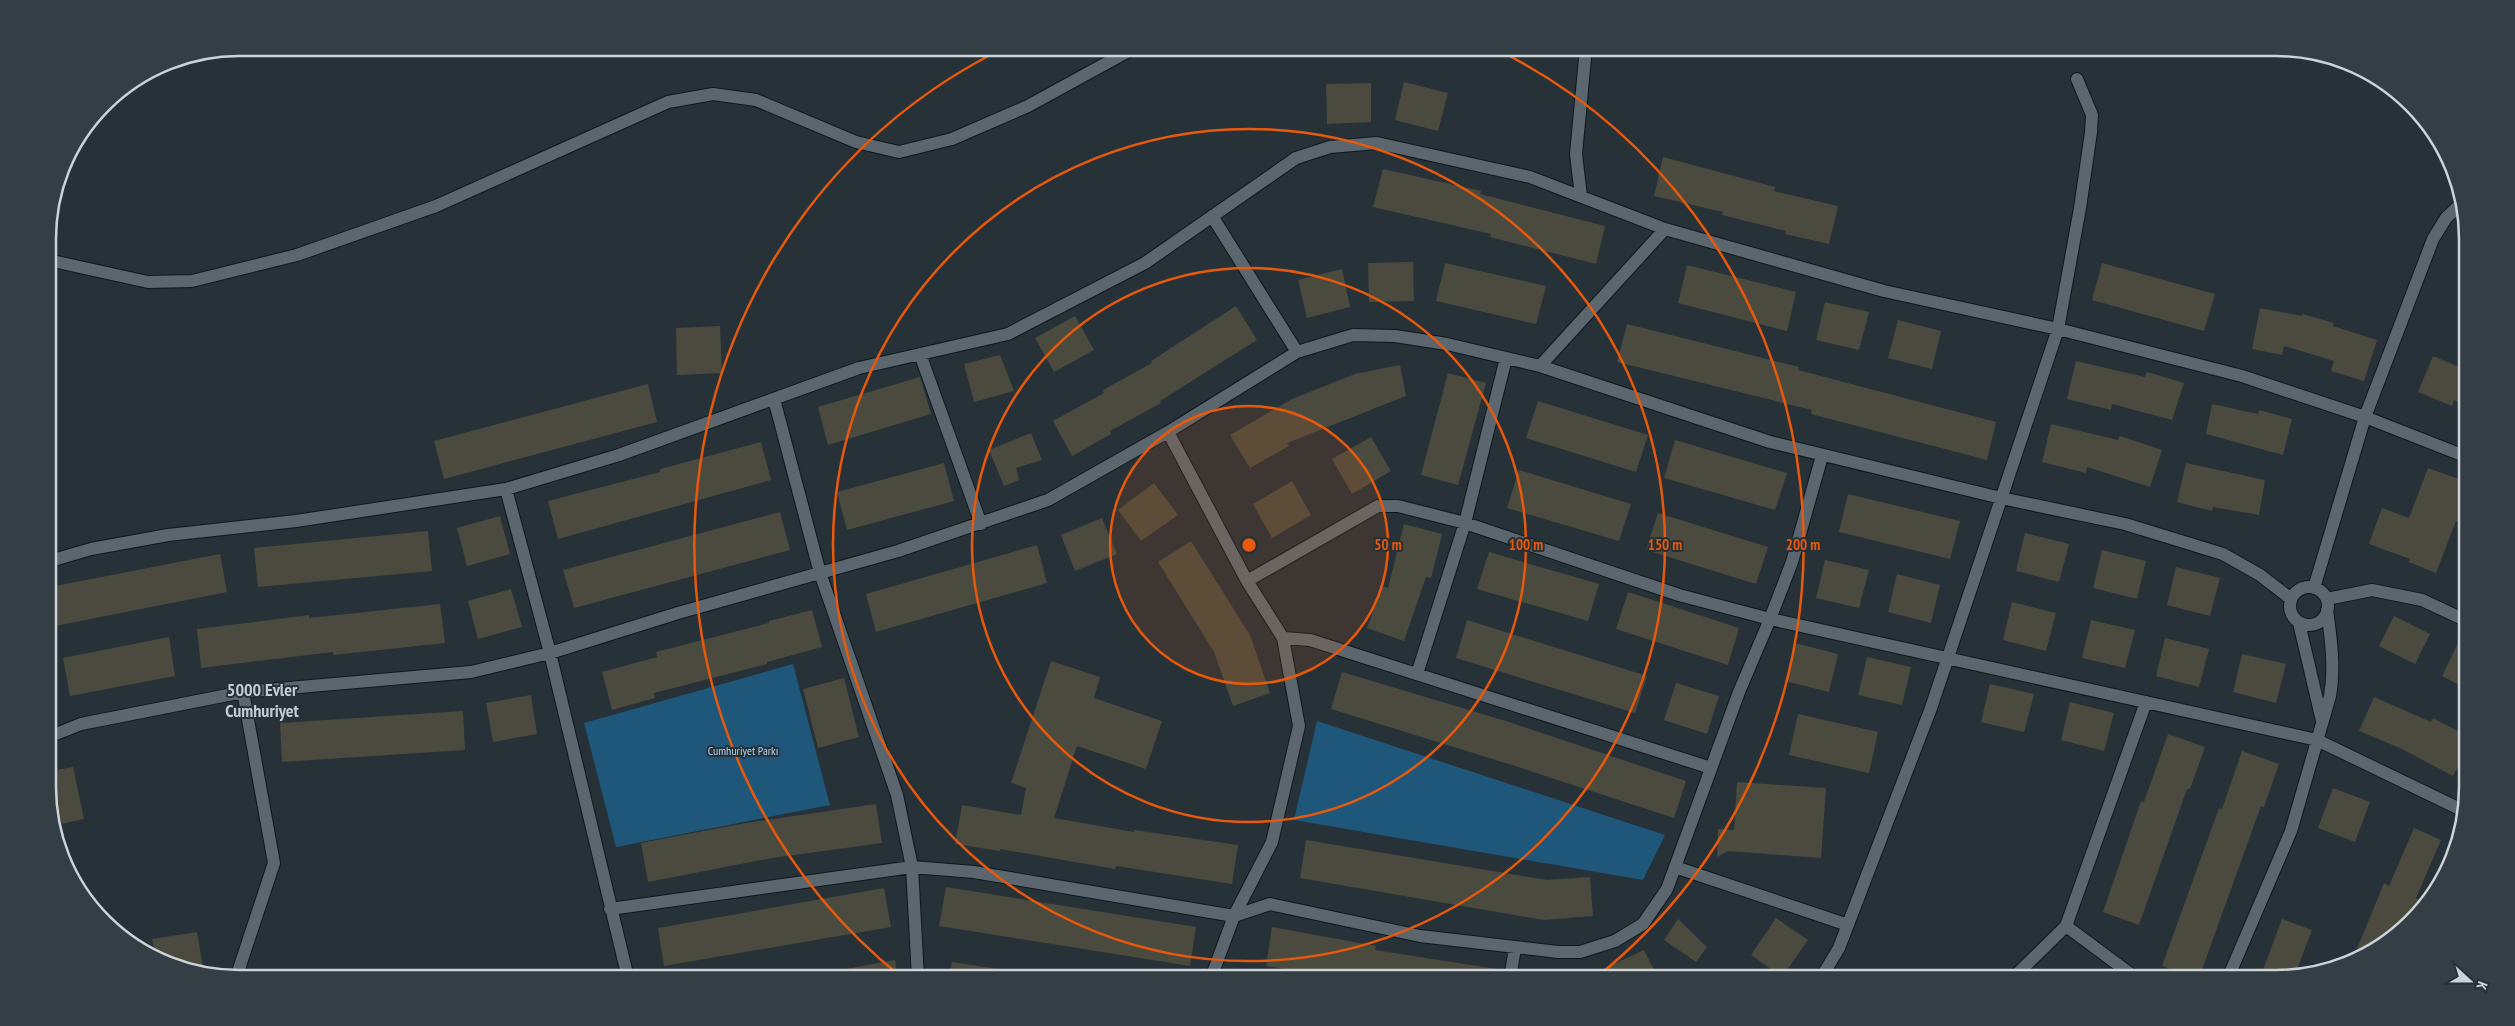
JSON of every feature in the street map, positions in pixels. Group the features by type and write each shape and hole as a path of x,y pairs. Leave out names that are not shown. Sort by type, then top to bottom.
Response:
{"street":[{"path":"56,262 148,282 192,282 297,256 436,206 668,102 713,94 756,100 856,142 900,152 952,140 1028,106 1119,56"},
{"path":"1580,196 1576,154 1585,56"},
{"path":"1826,970 1839,948 1949,657 2058,329 2080,208 2091,132 2092,115 2077,79"},
{"path":"56,559 91,549 168,535 296,521 506,489 619,455 859,368 1008,334 1145,262 1296,158 1330,147 1377,144 1530,177 1665,228 1884,291 2058,329 2242,376 2365,416 2459,455"},
{"path":"2314,588 2365,416 2433,239 2446,218 2456,209"},
{"path":"1212,216 1296,352"},
{"path":"1540,366 1665,228"},
{"path":"56,734 81,724 243,692 471,672 550,653 678,612 820,573 981,524 1048,500 1168,432 1296,352 1353,335 1395,336 1447,344 1540,366 1770,442 2001,498 2125,524 2223,554 2260,575 2291,600"},
{"path":"920,354 981,524"},
{"path":"1417,674 1465,523 1506,358"},
{"path":"774,399 820,573 897,795 912,867 918,970"},
{"path":"1168,432 1247,581 1283,638 1299,726 1272,842 1234,916 1214,970"},
{"path":"610,908 912,867 974,872 1234,916 1270,904 1420,936 1515,948 1580,952 1615,941 1643,924 1667,889 1710,768 1792,562 1822,456"},
{"path":"506,489 550,653 626,970"},
{"path":"1247,581 1378,506 1398,506 1465,523 1679,594 1770,619 1949,657 2317,740 2457,808"},
{"path":"2314,588 2303,588 2294,594 2290,608 2293,617 2299,623 2322,721"},
{"path":"2231,970 2291,831 2333,681 2332,642 2327,605 2314,588"},
{"path":"2299,623 2308,625 2317,623 2327,605 2372,590 2422,600 2459,617"},
{"path":"1283,638 1310,640 1710,768"},
{"path":"239,970 274,864 243,692"},
{"path":"2021,970 2066,926 2146,702"},
{"path":"1675,867 1848,925"},
{"path":"2066,926 2125,970"},
{"path":"1511,970 1515,948"}],"green space":[{"name":"Cumhuriyet Parkı","path":"793,664 830,805 616,847 584,723"},
{"path":"1317,721 1665,835 1643,880 1294,820"}],"building":[{"path":"1404,82 1448,93 1438,131 1395,120"},
{"path":"1371,83 1371,122 1327,124 1326,84"},
{"path":"1663,157 1775,187 1774,191 1838,206 1829,244 1785,234 1786,231 1722,215 1723,212 1654,196"},
{"path":"1383,169 1481,191 1480,194 1605,226 1596,264 1490,237 1491,234 1373,207"},
{"path":"1413,262 1414,301 1369,302 1368,263"},
{"path":"1445,263 1546,286 1536,324 1436,301"},
{"path":"2102,263 2215,294 2204,331 2092,300"},
{"path":"1687,265 1796,292 1787,331 1678,303"},
{"path":"1342,269 1350,307 1307,318 1298,280"},
{"path":"1825,302 1869,312 1859,350 1816,340"},
{"path":"1236,306 1257,340 1160,401 1161,403 1110,431 1111,434 1072,456 1053,421 1104,393 1103,390 1152,363 1151,361"},
{"path":"2260,308 2302,316 2302,314 2334,323 2333,326 2377,340 2364,381 2331,371 2334,361 2284,346 2282,355 2252,349"},
{"path":"1075,316 1094,350 1054,372 1035,338"},
{"path":"1898,320 1941,331 1932,369 1888,358"},
{"path":"1627,324 1799,367 1798,370 1996,422 1987,460 1811,414 1812,410 1617,362"},
{"path":"720,326 722,373 677,375 676,328"},
{"path":"1000,355 1014,391 974,402 964,364"},
{"path":"2433,356 2459,367 2459,402 2454,400 2452,406 2418,392"},
{"path":"2076,361 2145,377 2147,372 2184,383 2172,420 2112,404 2111,410 2067,399"},
{"path":"1400,365 1406,396 1287,443 1289,446 1250,468 1230,435 1292,399 1355,374"},
{"path":"1448,373 1486,383 1458,485 1421,475"},
{"path":"920,377 931,414 828,445 818,407"},
{"path":"648,384 657,422 444,479 434,441"},
{"path":"1538,401 1648,435 1636,472 1526,438"},
{"path":"2212,404 2258,414 2259,410 2292,419 2283,455 2206,434"},
{"path":"2051,424 2118,440 2120,436 2162,450 2150,487 2087,467 2086,473 2042,462"},
{"path":"1031,433 1042,460 1016,468 1019,480 1004,486 989,450"},
{"path":"1371,437 1391,471 1352,494 1332,459"},
{"path":"1675,440 1787,473 1775,510 1664,478"},
{"path":"761,442 771,480 558,539 548,501 660,472 660,469"},
{"path":"944,463 954,501 847,530 837,492"},
{"path":"2186,463 2265,480 2259,515 2213,507 2212,511 2177,502"},
{"path":"2428,468 2459,479 2459,522 2456,521 2436,573 2409,562 2410,559 2369,544 2382,508 2409,518"},
{"path":"1519,470 1631,504 1619,541 1507,508"},
{"path":"1292,481 1311,515 1272,538 1253,504"},
{"path":"1154,483 1178,515 1141,541 1118,510"},
{"path":"1848,494 1960,521 1950,559 1839,532"},
{"path":"780,512 790,550 574,608 563,570"},
{"path":"1658,513 1768,547 1756,584 1646,550"},
{"path":"500,516 510,554 467,566 457,528"},
{"path":"1102,518 1117,554 1075,571 1061,535"},
{"path":"1404,524 1442,534 1431,578 1426,577 1404,641 1367,628 1382,586 1388,588"},
{"path":"428,531 432,571 258,587 254,548"},
{"path":"2025,533 2069,544 2059,582 2016,571"},
{"path":"1191,541 1250,635 1270,693 1233,706 1214,652 1158,562"},
{"path":"1037,545 1047,583 876,632 866,594"},
{"path":"2102,550 2146,561 2137,599 2093,588"},
{"path":"1489,552 1599,584 1588,621 1477,589"},
{"path":"220,554 227,592 56,626 56,586"},
{"path":"1825,560 1869,570 1859,608 1816,598"},
{"path":"2176,567 2220,578 2210,616 2167,605"},
{"path":"1897,574 1940,585 1931,623 1888,612"},
{"path":"511,589 522,627 478,639 468,601"},
{"path":"1628,592 1739,628 1728,665 1616,629"},
{"path":"2012,602 2056,613 2046,651 2003,640"},
{"path":"440,604 445,643 333,655 333,652 201,668 197,629 309,615 309,618"},
{"path":"812,610 822,647 767,662 767,664 654,693 655,698 612,710 602,672 657,657 656,652"},
{"path":"2394,616 2430,634 2415,664 2379,646"},
{"path":"1467,620 1647,676 1635,713 1456,658"},
{"path":"2091,620 2135,630 2125,668 2082,658"},
{"path":"169,637 175,676 70,696 63,658"},
{"path":"2165,638 2209,649 2199,687 2156,676"},
{"path":"2459,641 2459,685 2442,676"},
{"path":"1795,643 1838,654 1829,692 1785,681"},
{"path":"2242,654 2286,664 2276,703 2233,692"},
{"path":"1867,657 1911,667 1902,705 1858,695"},
{"path":"1051,661 1100,677 1094,698 1162,721 1146,769 1077,746 1054,818 1134,832 1134,830 1238,845 1232,884 1116,866 1115,869 1000,849 1000,851 955,844 962,805 1021,815 1026,788 1011,783"},
{"path":"1342,672 1509,722 1686,781 1674,818 1331,709"},
{"path":"844,678 859,737 818,748 803,689"},
{"path":"1676,683 1719,696 1707,734 1664,720"},
{"path":"1990,684 2034,694 2024,732 1981,722"},
{"path":"531,695 537,734 493,742 486,703"},
{"path":"2374,697 2431,722 2433,718 2459,732 2459,764 2453,776 2402,749 2359,731"},
{"path":"2070,702 2114,713 2104,751 2061,740"},
{"path":"463,711 465,750 282,762 280,723"},
{"path":"1798,714 1878,732 1869,773 1789,755"},
{"path":"2168,734 2205,747 2190,789 2187,789 2139,925 2103,912 2141,801 2144,802"},
{"path":"2242,751 2279,764 2264,807 2261,806 2202,970 2173,970 2162,966 2219,808 2222,809"},
{"path":"73,767 84,819 60,824 56,770"},
{"path":"1737,782 1826,788 1821,858 1728,851 1717,857 1718,829 1734,830"},
{"path":"2333,788 2370,802 2355,842 2318,828"},
{"path":"876,804 882,843 772,858 648,882 641,843 746,823"},
{"path":"2414,828 2441,840 2416,898 2420,900 2397,924 2378,939 2356,952 2384,883 2389,886"},
{"path":"1306,840 1547,880 1590,877 1593,916 1544,920 1300,878"},
{"path":"946,887 1196,927 1190,966 939,926"},
{"path":"884,888 891,927 664,966 658,928"},
{"path":"1776,918 1808,940 1787,970 1772,970 1751,955"},
{"path":"1678,919 1707,947 1696,962 1664,940"},
{"path":"2282,919 2312,930 2297,968 2263,970"},
{"path":"1272,927 1376,946 1375,950 1503,970 1292,970 1266,966"},
{"path":"197,932 203,966 180,960 158,951 154,949 152,939"},
{"path":"1644,950 1654,970 1601,970"},
{"path":"895,960 897,970 840,970"},
{"path":"952,962 1005,970 950,970"}],"district":[{"name":"5000 Evler Cumhuriyet","path":"262,700"}]}
